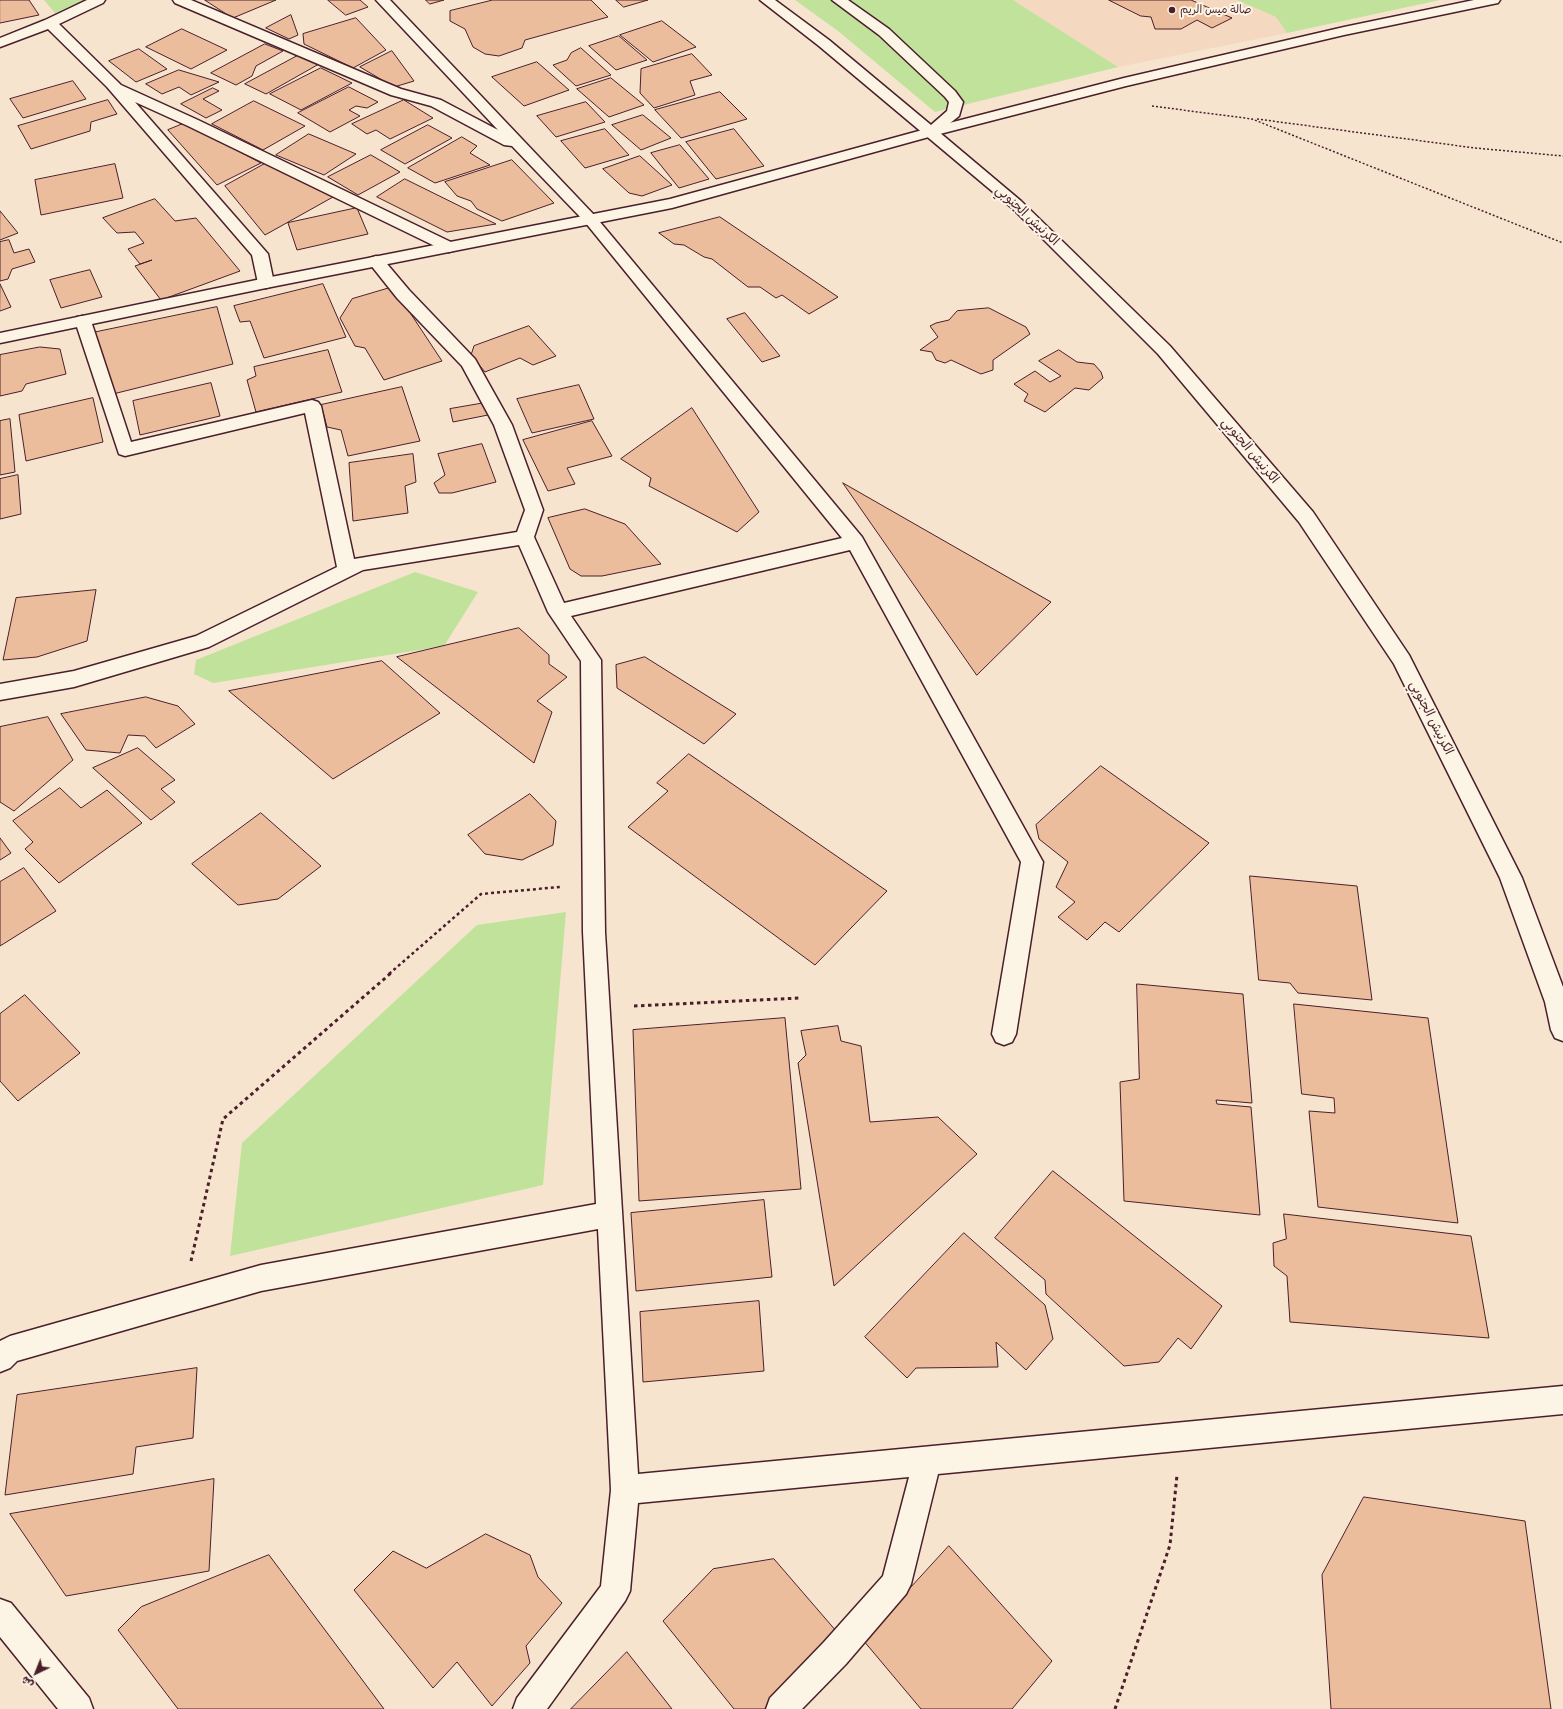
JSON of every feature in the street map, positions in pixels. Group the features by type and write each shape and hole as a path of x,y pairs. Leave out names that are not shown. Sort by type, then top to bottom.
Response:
{"street":[{"path":"0,43 50,23 98,0"},
{"path":"180,0 396,92 436,103 525,150"},
{"path":"383,0 590,219 855,542 1032,862 1004,1034"},
{"name":"الكرنيش الجنوبي","path":"766,0 824,43 1016,204 1164,350 1306,517 1402,660 1511,878 1557,1002 1563,1030"},
{"path":"839,0 884,32 950,94 956,102 954,113 931,132"},
{"path":"0,338 266,283 672,203 931,132 1124,82 1344,31 1493,0"},
{"path":"50,23 115,88 260,254 266,283"},
{"path":"115,88 200,126 449,247"},
{"path":"376,261 403,294 469,363 503,425 521,478 534,510 525,537 558,612 591,660 593,884 598,1007 625,1490 615,1591 528,1709"},
{"path":"83,321 125,450 312,406 347,570"},
{"path":"0,692 74,680 202,642 359,564 525,537"},
{"path":"558,612 855,542"},
{"path":"0,1358 10,1350 261,1278 610,1214"},
{"path":"625,1490 1563,1400"},
{"path":"781,1709 835,1653 896,1584 927,1461"},
{"path":"0,1614 78,1709"}],"path":[{"path":"1145,105 1475,148 1563,156"},
{"path":"1252,119 1563,243"},
{"path":"182,1300 223,1119 481,894 593,884"},
{"path":"598,1007 800,998"},
{"path":"1115,1709 1170,1545 1181,1437"}],"shaded area":[{"name":"صالة ميس الريم","path":"1013,0 1237,0 1276,17 1287,33 1118,67"}],"green space":[{"path":"44,0 84,0 55,13"},
{"path":"795,0 1013,0 1118,67 935,112 838,31"},
{"path":"1237,0 1440,0 1287,33 1276,17"},
{"path":"415,572 478,592 444,646 213,683 194,674 196,660"},
{"path":"566,912 543,1185 230,1256 242,1143 477,925"}],"building":[{"path":"0,0 29,0 39,15 0,23"},
{"path":"205,0 276,0 233,18"},
{"path":"328,0 360,0 368,7 346,15"},
{"path":"426,0 444,0 430,4"},
{"path":"493,0 591,0 608,17 525,40 522,48 499,56 485,54 473,47 465,29 450,21 450,11"},
{"path":"616,0 648,0 624,7"},
{"name":"صالة ميس الريم","path":"1109,0 1191,0 1232,18 1212,28 1197,20 1181,29 1155,29 1151,17 1141,16"},
{"path":"291,15 298,35 289,39 266,28"},
{"path":"356,18 386,50 353,68 304,44 303,34"},
{"path":"662,21 696,47 653,62 620,35"},
{"path":"182,29 227,50 191,69 146,47"},
{"path":"619,36 647,60 616,70 589,46"},
{"path":"265,44 283,51 256,66 252,76 236,85 211,73"},
{"path":"581,48 611,75 576,86 553,65 567,60 571,53"},
{"path":"139,49 167,69 136,82 109,61"},
{"path":"392,51 414,81 394,87 360,67"},
{"path":"692,54 712,75 690,81 695,95 654,108 640,93 641,69"},
{"path":"299,55 319,64 266,94 245,84"},
{"path":"537,62 569,90 524,106 492,77"},
{"path":"321,68 352,83 301,110 270,94"},
{"path":"179,70 219,82 191,95 179,87 162,94 146,84"},
{"path":"611,78 644,105 609,117 577,89"},
{"path":"73,81 86,99 23,118 10,99"},
{"path":"349,87 378,102 367,108 356,106 349,110 360,116 330,132 298,113"},
{"path":"213,88 219,91 203,99 222,110 206,118 181,104"},
{"path":"720,92 747,119 681,138 655,110"},
{"path":"108,100 117,114 91,122 90,131 31,149 18,126"},
{"path":"404,100 433,118 390,139 376,130 367,134 352,124"},
{"path":"254,101 305,126 263,150 212,124"},
{"path":"586,102 605,122 556,137 537,116"},
{"path":"643,115 671,138 641,150 612,125"},
{"path":"185,123 261,163 217,185 168,130"},
{"path":"428,125 452,138 405,164 381,150"},
{"path":"605,129 629,155 585,168 561,141"},
{"path":"734,129 764,166 716,179 686,142"},
{"path":"309,134 356,154 324,175 276,155"},
{"path":"462,137 477,146 470,153 490,165 435,183 408,168"},
{"path":"680,145 709,179 679,188 651,153"},
{"path":"371,155 400,172 358,195 328,177"},
{"path":"640,156 672,185 642,196 629,193 603,169"},
{"path":"512,160 554,203 502,221 477,209 471,201 457,196 445,182"},
{"path":"268,162 333,197 265,235 225,186"},
{"path":"115,164 123,198 41,215 35,180"},
{"path":"405,179 496,224 447,232 377,197"},
{"path":"155,199 175,221 196,218 240,271 161,300 135,266 152,260 140,264 128,249 144,243 135,232 117,233 103,218"},
{"path":"357,208 368,234 297,250 288,223"},
{"path":"0,211 18,233 0,240"},
{"path":"720,217 838,297 809,314 782,295 776,298 760,287 748,287 712,259 704,257 684,245 674,244 659,233"},
{"path":"9,240 14,253 29,249 35,262 12,269 8,279 0,281 0,242"},
{"path":"90,270 102,297 61,308 50,280"},
{"path":"0,284 11,307 0,311"},
{"path":"323,284 346,337 264,358 250,321 240,322 234,306"},
{"path":"393,287 442,361 384,380 365,348 355,346 340,318 352,299"},
{"path":"217,307 233,364 113,394 92,333"},
{"path":"989,308 1026,327 1030,334 993,360 993,370 981,374 951,360 945,363 936,360 932,352 920,350 938,337 930,326 949,320 957,311"},
{"path":"745,313 780,356 762,362 727,319"},
{"path":"529,326 556,356 533,365 520,358 485,372 471,355 474,346"},
{"path":"40,347 60,349 66,374 26,384 22,391 0,396 0,355"},
{"path":"328,350 342,392 256,412 247,380 256,376 254,367"},
{"path":"1059,350 1077,362 1094,364 1101,372 1103,378 1089,390 1075,388 1045,412 1024,401 1028,394 1014,384 1035,371 1050,382 1061,376 1039,361"},
{"path":"211,383 220,416 140,435 133,401"},
{"path":"579,385 594,419 532,433 517,399"},
{"path":"402,387 420,441 348,456 341,430 327,427 321,405"},
{"path":"93,398 103,442 26,461 19,415"},
{"path":"485,403 488,415 453,422 450,409"},
{"path":"692,408 759,512 737,532 649,486 651,478 621,459"},
{"path":"10,419 15,472 0,475 0,421"},
{"path":"592,421 612,456 567,468 575,484 548,491 523,440"},
{"path":"482,444 496,482 452,493 439,493 434,483 445,475 438,454"},
{"path":"413,454 416,482 405,486 408,513 353,521 349,463"},
{"path":"18,475 21,514 0,519 0,479"},
{"path":"843,483 1051,602 977,675"},
{"path":"585,509 625,524 661,564 602,576 581,576 570,569 548,518"},
{"path":"96,590 87,641 37,657 3,660 16,598"},
{"path":"519,628 549,655 549,664 567,677 537,701 552,712 534,763 397,657"},
{"path":"645,657 736,714 704,744 617,688 616,665"},
{"path":"382,661 440,713 333,779 229,691"},
{"path":"146,697 178,706 195,724 156,748 145,736 128,735 120,753 86,750 61,714"},
{"path":"48,717 73,760 14,811 0,802 0,727"},
{"path":"138,748 175,780 161,789 175,802 151,820 93,768"},
{"path":"689,754 887,891 815,965 628,827 668,791 657,783"},
{"path":"1101,766 1209,843 1119,932 1105,922 1087,940 1058,917 1075,902 1056,887 1068,862 1039,839 1036,825"},
{"path":"60,788 81,808 107,790 142,823 59,883 25,849 33,842 13,821"},
{"path":"530,794 556,821 553,845 522,860 485,854 468,835"},
{"path":"261,813 321,866 278,899 238,905 192,864"},
{"path":"0,838 11,853 0,860"},
{"path":"24,868 56,911 0,946 0,882"},
{"path":"1250,876 1357,886 1372,1000 1298,993 1290,983 1259,980"},
{"path":"1137,984 1243,994 1252,1103 1216,1100 1217,1104 1251,1107 1260,1215 1124,1201 1120,1082 1139,1079"},
{"path":"25,995 80,1053 18,1101 0,1081 0,1014"},
{"path":"1294,1004 1428,1018 1458,1223 1318,1207 1309,1111 1335,1113 1334,1098 1302,1094"},
{"path":"785,1018 801,1189 639,1201 633,1030"},
{"path":"838,1026 841,1041 861,1046 870,1122 938,1117 977,1154 834,1286 798,1063 806,1055 801,1031"},
{"path":"1053,1171 1222,1306 1191,1349 1178,1338 1159,1362 1124,1366 1046,1294 1045,1280 995,1238"},
{"path":"764,1200 772,1277 636,1291 631,1213"},
{"path":"1284,1214 1471,1236 1489,1338 1290,1322 1287,1276 1274,1266 1273,1243 1286,1239"},
{"path":"964,1233 1045,1305 1053,1339 1026,1370 996,1342 998,1367 916,1368 907,1378 865,1337"},
{"path":"759,1301 764,1371 643,1382 640,1312"},
{"path":"197,1368 193,1438 136,1447 133,1474 5,1495 17,1395"},
{"path":"214,1479 209,1571 66,1596 10,1514"},
{"path":"1364,1497 1525,1521 1551,1709 1331,1709 1322,1575"},
{"path":"486,1534 530,1555 538,1577 562,1603 526,1646 530,1663 492,1706 457,1662 433,1688 354,1590 393,1551 426,1568"},
{"path":"949,1546 1052,1661 1012,1709 921,1709 863,1640"},
{"path":"269,1555 384,1709 178,1709 118,1630 141,1607"},
{"path":"774,1559 837,1632 767,1709 734,1709 663,1621 713,1569"},
{"path":"627,1652 672,1709 571,1709"}],"place":[{"name":"صالة ميس الريم","path":"1172,10"}]}
